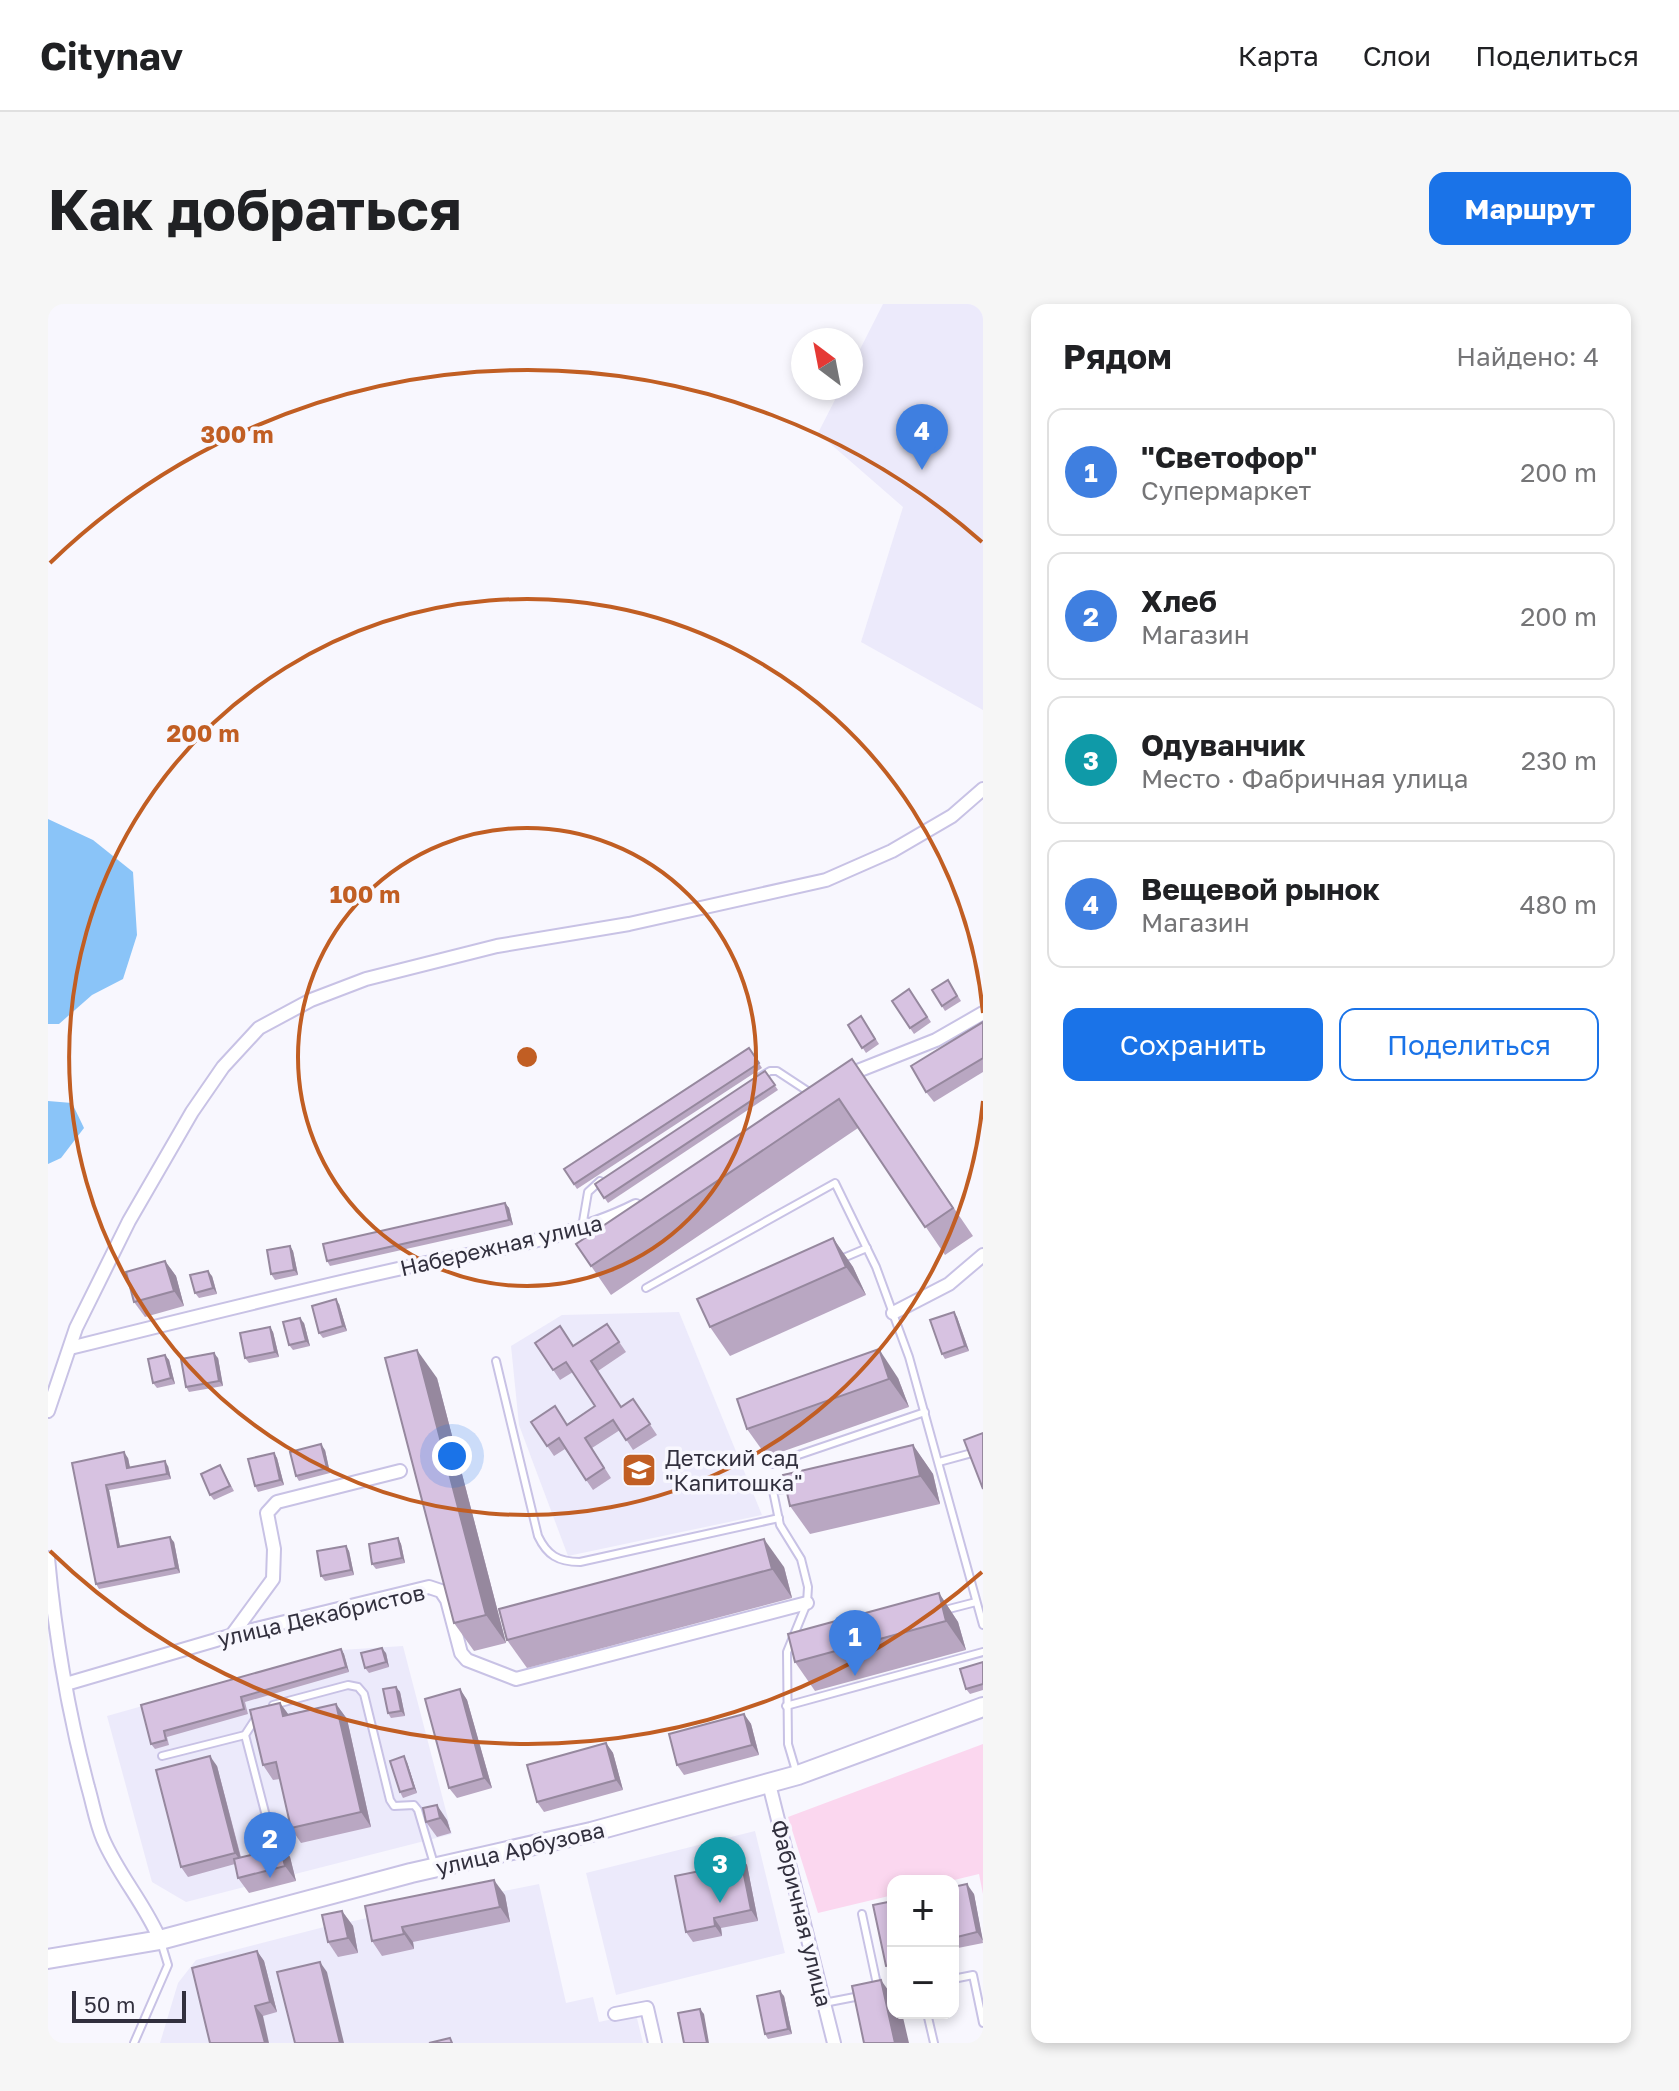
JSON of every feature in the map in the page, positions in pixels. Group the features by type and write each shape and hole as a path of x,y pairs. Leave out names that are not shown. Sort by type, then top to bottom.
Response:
{"street":[{"path":"48,1411 76,1328 129,1221 192,1112 223,1067 259,1028 311,1000 366,979 497,946 629,924 826,880 904,844 952,816 983,789"},
{"path":"800,1102 824,1087 936,1040 983,1013"},
{"name":"Набережная улица","path":"70,1348 321,1286 582,1227 611,1219 651,1199"},
{"path":"893,1313 949,1284 983,1255"},
{"path":"232,1635 273,1579 274,1549 267,1513 277,1502 400,1471"},
{"path":"48,1558 53,1615 78,1749 103,1838 126,1884 149,1914 160,1940"},
{"name":"улица Декабристов","path":"66,1684 232,1635 429,1587 441,1591 447,1600 461,1653 467,1660 516,1679 807,1603"},
{"name":"улица Арбузова","path":"48,1959 160,1940 435,1868 591,1832 798,1775 983,1707"},
{"name":"Фабричная улица","path":"769,1784 834,2043"},
{"path":"615,2014 647,2008 655,2043"}],"lane":[{"path":"758,1079 770,1071 777,1071 824,1087"},
{"path":"582,1227 588,1192 607,1177"},
{"path":"646,1288 835,1183 867,1248 909,1357 983,1625"},
{"path":"839,1260 867,1248"},
{"path":"496,1361 538,1536 550,1555 559,1560 580,1562 779,1518"},
{"path":"772,1464 925,1412"},
{"path":"939,1462 983,1450"},
{"path":"922,1458 936,1454"},
{"path":"798,1775 788,1744 787,1652 807,1603 806,1572 779,1518 773,1491 803,1485"},
{"path":"932,1613 976,1602"},
{"path":"787,1652 802,1648"},
{"path":"786,1706 983,1652"},
{"path":"162,1756 245,1735 264,1708 348,1685 358,1687 364,1694 390,1800 394,1806 414,1805 418,1810 435,1868"},
{"path":"245,1735 274,1847"},
{"path":"862,1914 879,1993"},
{"path":"134,2043 168,1965 160,1940"},
{"path":"959,1978 983,1973"},
{"path":"973,1975 983,2023"},
{"path":"824,2003 887,1991"},
{"path":"928,2019 934,2043"}],"shaded area":[{"path":"883,304 983,304 983,710 861,642 903,507 818,433 835,400 863,400 863,343"},
{"name":"Детский сад \"Капитошка\"","path":"679,1312 762,1515 568,1556 519,1425 511,1346 562,1315"},
{"path":"403,1646 452,1834 186,1902 152,1882 107,1716 341,1650"},
{"path":"983,1744 983,1894 979,1874 959,1879 959,1875 887,1875 887,1896 818,1913 788,1817"},
{"path":"755,1831 785,1953 616,1995 586,1873"},
{"path":"539,1884 566,2003 593,1997 599,2022 636,2014 643,2043 160,2043 178,1983 196,1960 328,1926"}],"water":[{"path":"48,819 93,840 133,872 137,935 123,979 92,995 59,1024 48,1024"},
{"path":"48,1101 72,1103 84,1128 61,1158 48,1164"}],"building":[{"path":"948,980 957,996 942,1006 932,990"},
{"path":"909,989 927,1017 910,1028 892,1001"},
{"path":"861,1016 875,1039 862,1048 848,1025"},
{"path":"983,1022 983,1058 926,1092 911,1066"},
{"path":"749,1048 759,1063 574,1184 564,1169"},
{"path":"852,1059 953,1208 925,1227 839,1099 591,1266 576,1244"},
{"path":"765,1071 775,1085 604,1198 595,1184"},
{"path":"505,1203 509,1220 327,1261 323,1244"},
{"path":"833,1238 846,1267 710,1327 697,1299"},
{"path":"290,1246 294,1270 271,1274 267,1250"},
{"path":"165,1261 174,1291 134,1302 126,1272"},
{"path":"208,1271 213,1288 195,1293 190,1275"},
{"path":"336,1299 343,1326 319,1333 312,1306"},
{"path":"954,1312 965,1346 942,1354 930,1320"},
{"path":"300,1318 306,1341 289,1345 283,1322"},
{"path":"607,1324 619,1342 591,1361 621,1407 633,1399 650,1424 626,1440 613,1420 585,1438 604,1468 586,1480 559,1438 547,1446 531,1422 555,1406 567,1425 595,1406 566,1362 553,1370 535,1343 560,1326 573,1346"},
{"path":"270,1327 275,1352 245,1358 240,1333"},
{"path":"879,1349 889,1379 747,1429 737,1399"},
{"path":"417,1350 486,1615 454,1623 385,1358"},
{"path":"214,1353 219,1381 186,1387 181,1359"},
{"path":"165,1355 171,1378 153,1383 148,1359"},
{"path":"983,1433 983,1489 964,1440"},
{"path":"321,1444 327,1468 296,1476 290,1452"},
{"path":"913,1445 920,1476 790,1506 783,1475"},
{"path":"124,1452 127,1468 165,1461 167,1474 106,1485 118,1547 170,1537 176,1568 96,1584 72,1463"},
{"path":"274,1453 280,1480 255,1486 248,1459"},
{"path":"220,1465 230,1486 210,1495 201,1474"},
{"path":"398,1538 402,1558 372,1564 369,1544"},
{"path":"764,1539 772,1569 507,1640 499,1609"},
{"path":"346,1546 351,1570 321,1576 317,1551"},
{"path":"939,1593 946,1621 795,1662 788,1634"},
{"path":"382,1648 386,1662 365,1668 361,1653"},
{"path":"341,1649 346,1667 241,1697 244,1709 164,1731 166,1740 151,1744 141,1705"},
{"path":"983,1662 983,1684 966,1689 960,1669"},
{"path":"396,1687 401,1711 388,1713 383,1689"},
{"path":"460,1689 484,1778 449,1788 425,1699"},
{"path":"280,1703 283,1716 336,1704 361,1812 291,1828 276,1762 263,1765 250,1710"},
{"path":"744,1714 752,1745 677,1765 669,1734"},
{"path":"606,1743 616,1780 537,1802 527,1765"},
{"path":"210,1756 235,1853 181,1867 156,1770"},
{"path":"404,1756 414,1788 400,1792 390,1761"},
{"path":"437,1805 440,1818 426,1822 423,1808"},
{"path":"279,1842 285,1866 238,1878 234,1859 251,1855 250,1849"},
{"path":"740,1855 751,1910 714,1918 715,1926 686,1932 675,1876 710,1869 708,1861"},
{"path":"494,1880 500,1907 402,1927 404,1934 372,1941 365,1906"},
{"path":"967,1884 977,1932 959,1936 959,1886"},
{"path":"887,1902 887,1966 886,1966 873,1905"},
{"path":"342,1911 348,1938 328,1942 322,1915"},
{"path":"257,1951 270,2002 255,2006 265,2043 210,2043 192,1968"},
{"path":"320,1962 340,2043 295,2043 277,1972"},
{"path":"881,1980 887,2019 890,2019 895,2043 864,2043 852,1986"},
{"path":"780,1991 788,2029 765,2034 757,1996"},
{"path":"700,2009 707,2043 684,2043 678,2013"},
{"path":"450,2038 452,2043 429,2043"}],"place":[{"name":"Вещевой рынок","path":"922,470"},
{"name":"Детский сад \"Капитошка\"","path":"639,1470"},
{"name":"\"Светофор\"","path":"855,1676"},
{"name":"Хлеб","path":"270,1878"},
{"name":"Одуванчик","path":"720,1903"}]}
